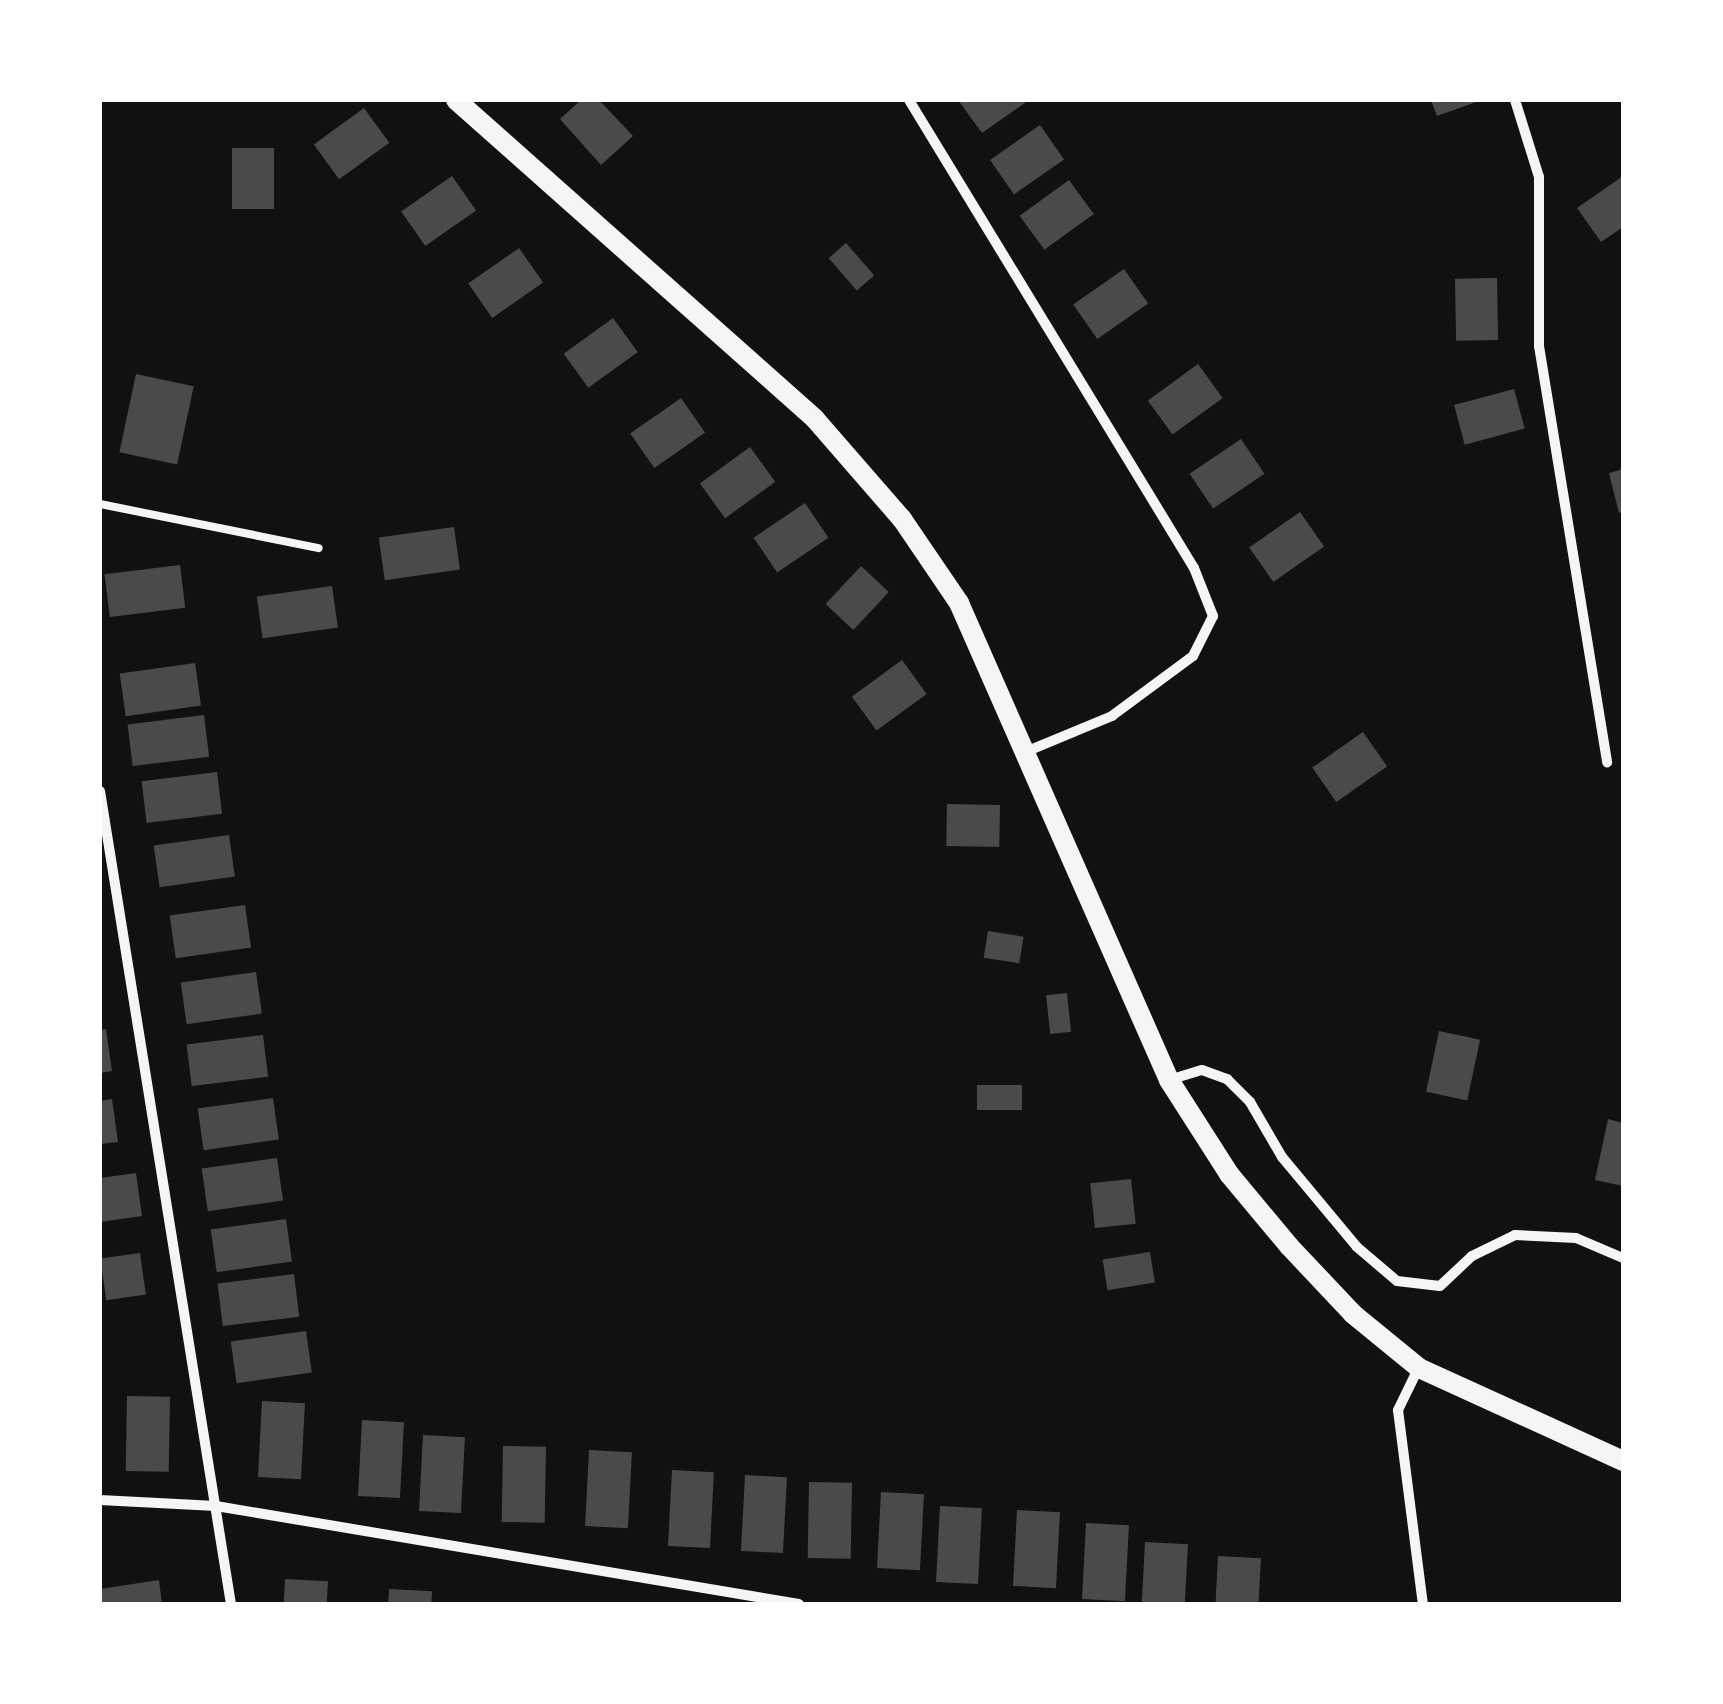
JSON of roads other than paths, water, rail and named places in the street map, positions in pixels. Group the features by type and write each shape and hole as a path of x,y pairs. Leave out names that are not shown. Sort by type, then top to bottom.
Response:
{"main road":[{"path":"456,100 814,419 902,519 960,604 1028,751 1168,1080 1229,1174 1290,1246 1353,1314 1419,1368 1623,1461"}],"street":[{"path":"908,100 1194,568 1213,616 1193,656 1112,716 1028,751"},
{"path":"1515,100 1539,178 1539,346 1606,762"},
{"path":"100,790 231,1604"},
{"path":"1168,1080 1202,1070 1227,1079 1250,1102 1282,1157 1358,1247 1397,1281 1440,1286 1472,1256 1515,1235 1576,1238 1623,1258"},
{"path":"1419,1368 1398,1410 1422,1604"},
{"path":"100,1500 216,1506 799,1604"}],"lane":[{"path":"100,504 320,548"}]}
